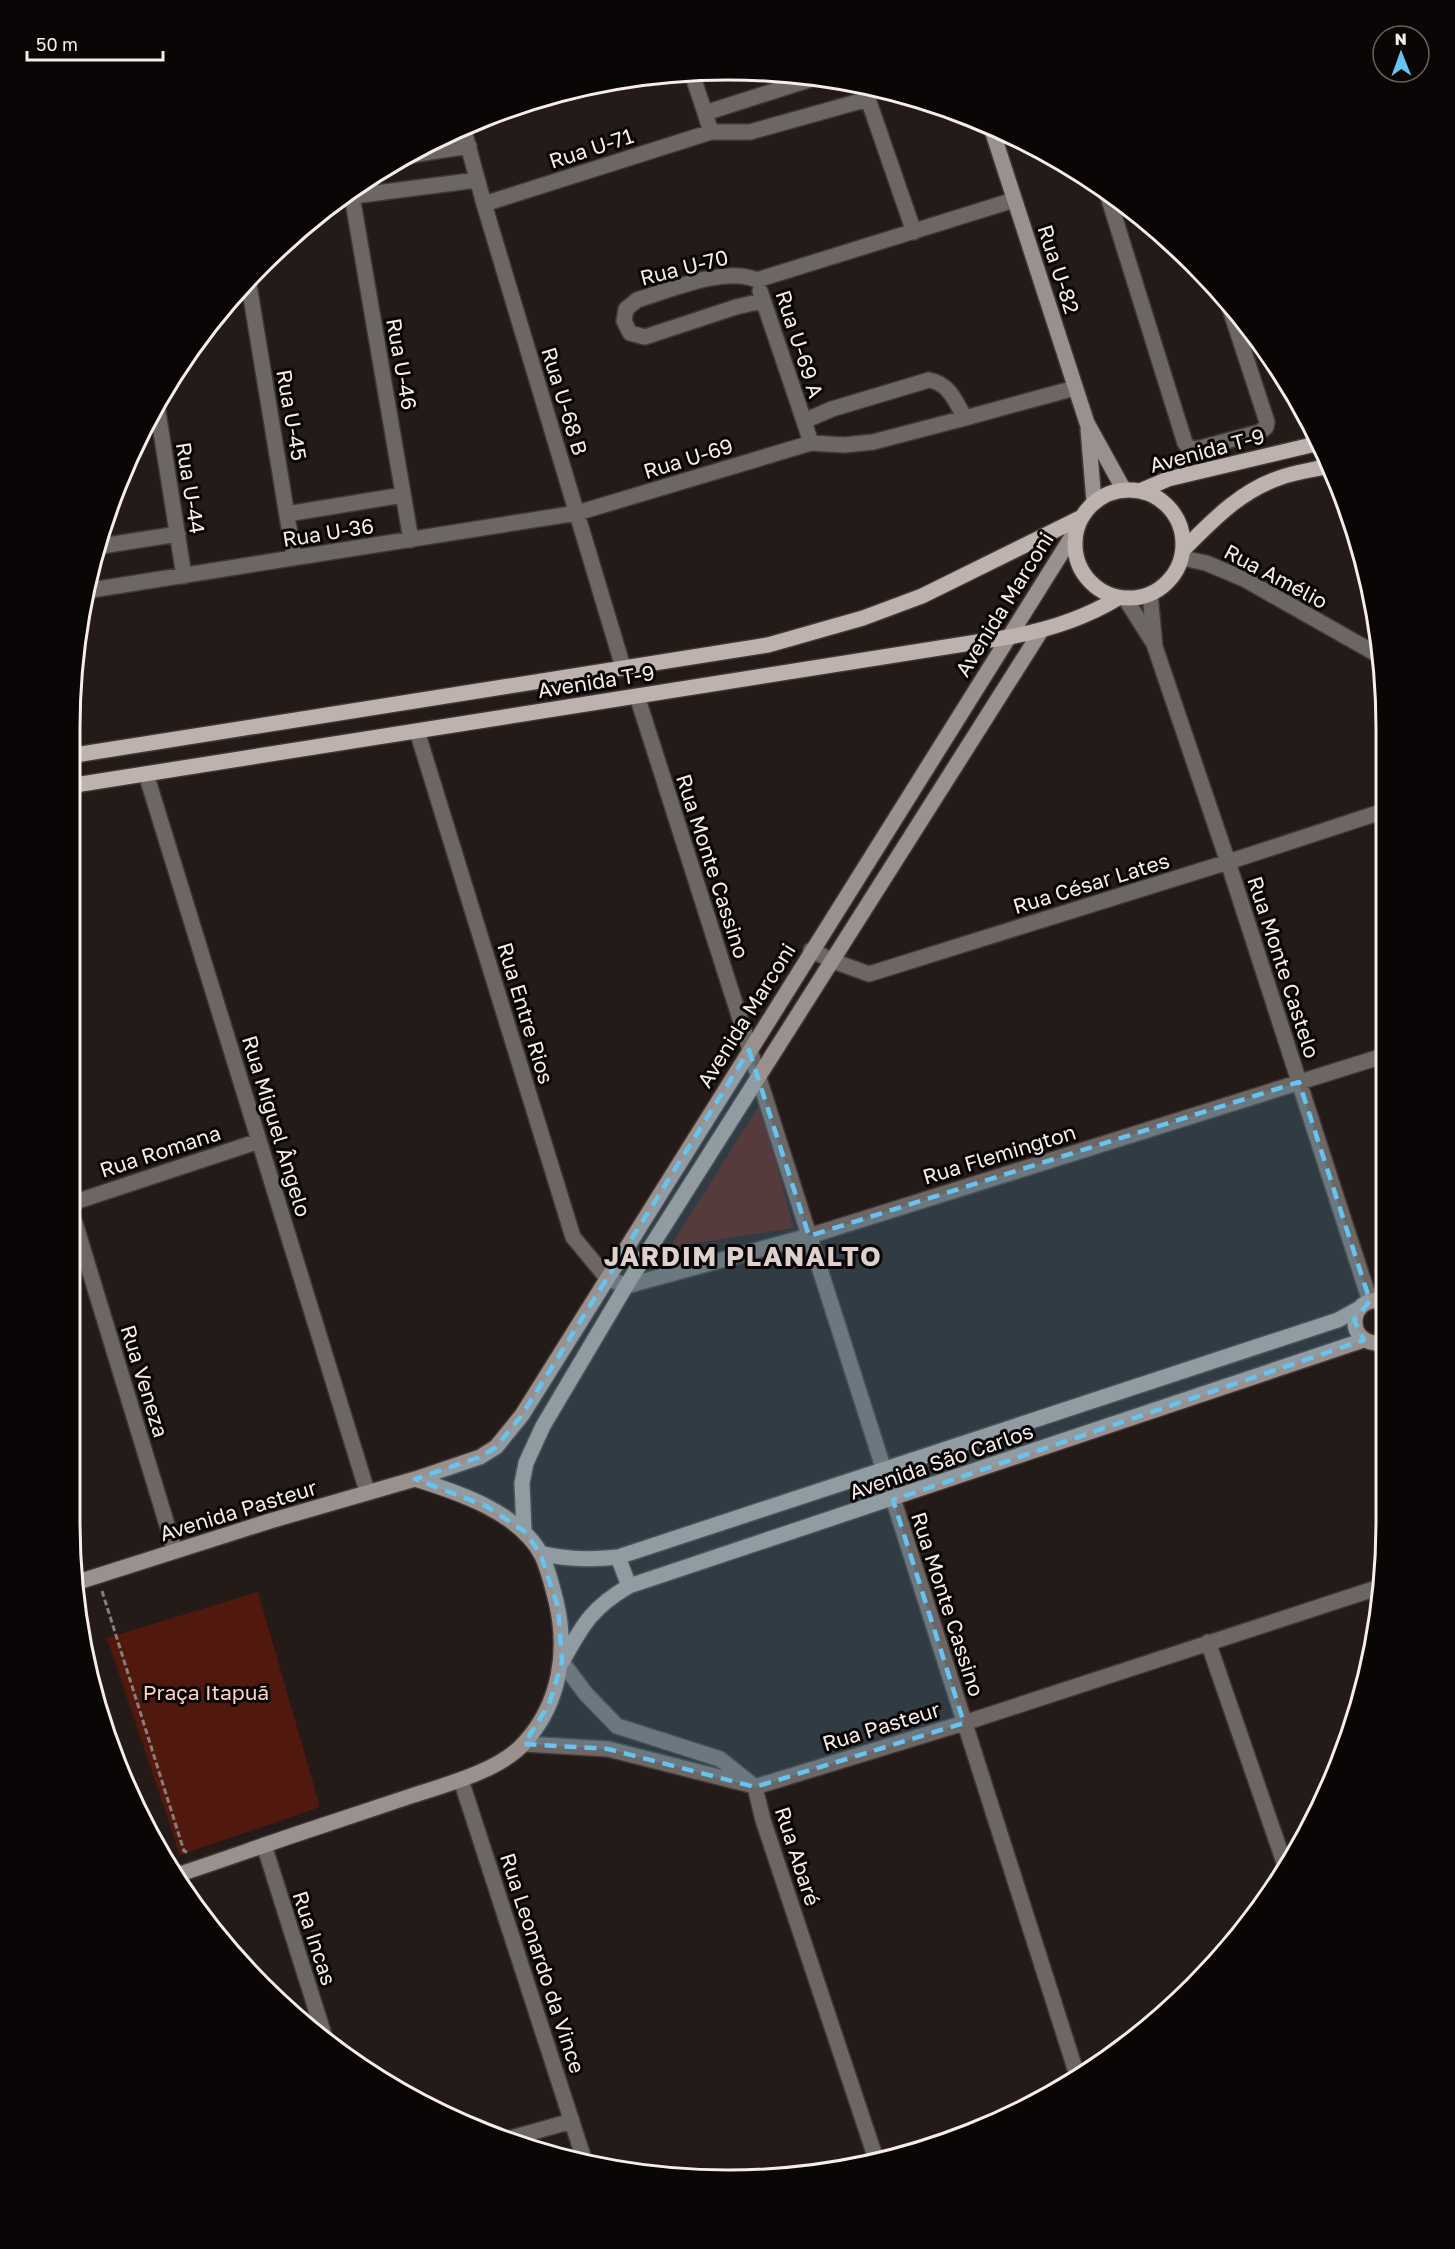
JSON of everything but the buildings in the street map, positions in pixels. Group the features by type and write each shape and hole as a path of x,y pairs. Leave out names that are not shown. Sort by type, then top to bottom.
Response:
{"main road":[{"name":"Rua U-82","path":"994,137 1087,423 1124,490"},
{"name":"Rua U-82","path":"1087,423 1094,502"},
{"name":"Avenida T-9","path":"1140,491 1168,479 1310,444"},
{"path":"1182,554 1183,537 1180,524 1173,512 1153,495 1140,491 1113,492 1094,502 1078,524 1074,544 1076,559 1082,573 1104,593 1121,598 1150,594 1170,580 1182,554 1220,512 1258,487 1281,477 1321,468"},
{"name":"Avenida T-9","path":"80,754 768,645 863,618 943,586 1078,524"},
{"name":"Avenida Marconi","path":"414,1479 480,1457 496,1447 522,1415 1078,524"},
{"name":"Avenida T-9","path":"80,784 1009,637 1041,631 1086,615 1121,598"},
{"name":"Avenida Marconi","path":"524,1531 522,1483 526,1463 543,1426 626,1286 1041,631"},
{"path":"1370,1304 1354,1320 1356,1332 1364,1340 1376,1344"},
{"name":"Avenida São Carlos","path":"540,1553 562,1559 586,1560 618,1557 1338,1320 1370,1304"},
{"name":"Avenida São Carlos","path":"562,1662 581,1627 593,1612 607,1599 629,1586 893,1500 1364,1340"},
{"path":"522,1415 543,1426"},
{"path":"183,1873 461,1780 494,1764 524,1744 540,1722 549,1704 562,1662 558,1607 540,1553 524,1531 486,1506 444,1488 414,1479"},
{"name":"Avenida Pasteur","path":"83,1580 367,1491 414,1479"},
{"path":"618,1557 629,1586"}],"street":[{"path":"694,81 711,132"},
{"path":"705,114 798,84"},
{"name":"Rua U-71","path":"484,204 711,132 750,132 862,94"},
{"path":"866,95 914,231"},
{"name":"Rua U-68 B","path":"466,135 484,204 623,667"},
{"path":"430,152 469,146"},
{"path":"358,195 477,180"},
{"name":"Rua U-70","path":"762,301 736,307 645,337 630,333 624,321 626,309 637,300 726,274 745,275 757,280 1014,200"},
{"name":"Rua U-46","path":"346,204 411,540"},
{"path":"1111,205 1185,443 1190,449 1250,434 1266,427 1267,422 1235,325"},
{"name":"Rua U-69 A","path":"757,280 762,301 804,421"},
{"name":"Rua U-45","path":"250,290 294,558"},
{"path":"811,443 804,421 832,409 929,380 941,382 950,391 965,418"},
{"name":"Rua U-69","path":"577,513 811,443 844,445 873,442 1075,388"},
{"name":"Rua U-44","path":"159,417 184,576"},
{"name":"Rua U-36","path":"287,514 404,495"},
{"name":"Rua U-36","path":"95,590 577,513"},
{"path":"106,545 177,534"},
{"name":"Rua Amélio","path":"1182,554 1244,579 1371,651"},
{"name":"Rua Monte Castelo","path":"1150,594 1155,647 1228,862 1370,1304"},
{"name":"Rua Monte Castelo","path":"1121,598 1155,647"},
{"name":"Rua Monte Cassino","path":"637,696 1075,2068"},
{"name":"Rua Entre Rios","path":"417,731 573,1237 607,1278 626,1286"},
{"name":"Rua Miguel Ângelo","path":"146,774 367,1491"},
{"name":"Rua César Lates","path":"811,950 833,962 869,974 1376,814"},
{"name":"Rua Flemington","path":"626,1286 809,1236 1376,1058"},
{"name":"Rua Romana","path":"80,1200 259,1141"},
{"name":"Rua Veneza","path":"80,1239 175,1551"},
{"name":"Rua Pasteur","path":"755,1787 964,1723 1372,1590"},
{"path":"1208,1642 1282,1857"},
{"path":"562,1662 586,1694 617,1726 720,1759 755,1787"},
{"path":"608,1749 617,1726"},
{"name":"Rua Abaré","path":"524,1744 608,1749 755,1787 874,2152"},
{"name":"Rua Leonardo da Vince","path":"461,1780 582,2152"},
{"name":"Rua Incas","path":"264,1845 321,2027"},
{"path":"520,2135 572,2121"}],"path":[{"path":"95,1576 99,1580 184,1851 192,1853"}],"highlighted area":[{"path":"749,1050 809,1236 1299,1082 1370,1301 1354,1320 1364,1340 893,1500 964,1723 755,1787 608,1749 524,1744 549,1704 562,1662 558,1607 540,1553 524,1531 486,1506 415,1479 480,1457 496,1447 522,1415"}],"green space":[{"path":"760,1104 794,1228 670,1247"},
{"name":"Praça Itapuã","path":"258,1592 320,1807 180,1855 107,1638"}],"district":[{"name":"JARDIM PLANALTO","path":"743,1256"}]}
